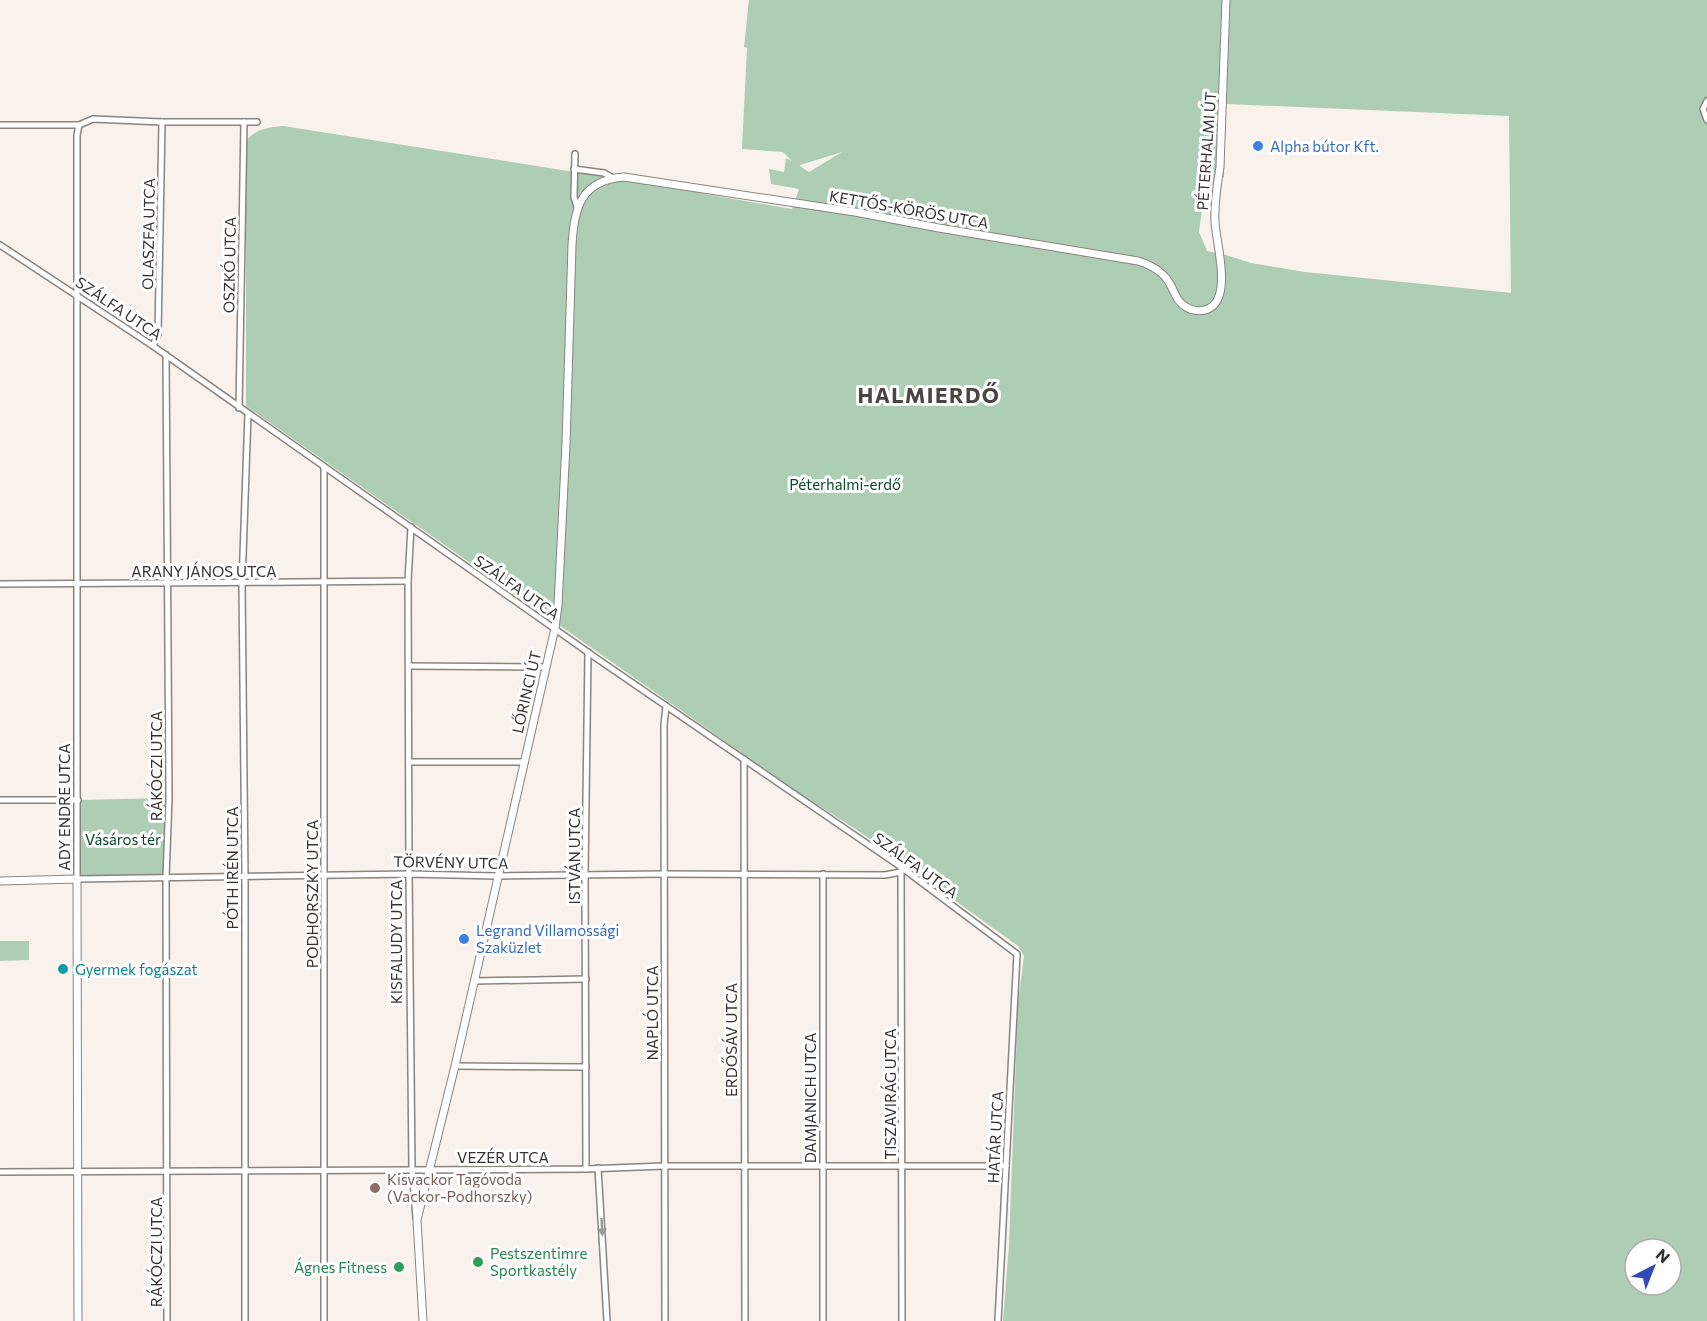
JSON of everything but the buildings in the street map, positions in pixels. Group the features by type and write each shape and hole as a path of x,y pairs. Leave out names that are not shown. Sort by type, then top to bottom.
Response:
{"street":[{"name":"PÉTERHALMI ÚT","path":"1216,302 1221,292 1215,223 1215,193 1220,167 1226,0"},
{"path":"1707,101 1703,109 1707,120"},
{"path":"0,125 79,125 93,119 257,122"},
{"name":"OLASZFA UTCA","path":"153,346 158,334 162,122"},
{"name":"OSZKÓ UTCA","path":"239,408 244,122"},
{"name":"ADY ENDRE UTCA","path":"78,1321 76,135 79,125"},
{"path":"575,154 574,197 577,207"},
{"name":"KETTŐS-KÖRÖS UTCA","path":"574,169 604,173 613,178 624,177 855,212 1138,261 1163,274 1178,299 1186,307 1198,311 1204,310 1216,302"},
{"path":"577,207 591,188 604,180 613,178"},
{"name":"LŐRINCI ÚT","path":"417,1220 455,1066 555,628 565,455 572,245 577,207"},
{"name":"SZÁLFA UTCA","path":"0,245 166,355 744,759 1017,954"},
{"name":"RÁKÓCZI UTCA","path":"166,355 169,798 166,878 167,1321"},
{"name":"PÓTH IRÉN UTCA","path":"245,1321 245,877 242,584 248,414"},
{"name":"PODHORSZKY UTCA","path":"324,467 324,1321"},
{"name":"KISFALUDY UTCA","path":"411,527 408,581 412,1169 423,1321"},
{"name":"ARANY JÁNOS UTCA","path":"0,584 408,581"},
{"name":"ISTVÁN UTCA","path":"586,1168 585,875 588,652"},
{"path":"409,666 546,667"},
{"name":"NAPLÓ UTCA","path":"665,1321 664,725 666,706"},
{"name":"ERDŐSÁV UTCA","path":"744,759 745,1321"},
{"path":"409,762 524,762"},
{"path":"0,800 78,800"},
{"name":"TÖRVÉNY UTCA","path":"0,881 409,874 497,876 885,875 901,870"},
{"name":"TISZAVIRÁG UTCA","path":"901,870 902,1321"},
{"name":"DAMJANICH UTCA","path":"823,874 823,1321"},
{"name":"HATÁR UTCA","path":"998,1321 1017,954"},
{"path":"474,981 586,979"},
{"path":"455,1066 586,1067"},
{"name":"VEZÉR UTCA","path":"0,1172 664,1166 1006,1166"},
{"path":"598,1168 607,1321"}],"green space":[{"name":"Péterhalmi-erdő","path":"749,0 1707,0 1707,1321 1003,1321 1009,1245 1018,1002 1024,956 1018,946 860,832 799,793 246,406 246,141 254,133 267,128 283,126 792,209 799,189 771,184 769,169 784,172 786,158 792,161 783,152 742,149 747,48 744,47","holes":["1226,104 1509,116 1511,293 1305,272 1251,263 1207,251 1199,232 1203,201 1216,177 1224,177","842,152 809,172 800,165"]},
{"name":"Vásáros tér","path":"169,798 166,878 77,879 78,800"},
{"path":"0,941 29,941 29,960 0,961"}],"place":[{"name":"Alpha bútor Kft.","path":"1258,146"},
{"name":"Legrand Villamossági Szaküzlet","path":"464,939"},
{"name":"Gyermek fogászat","path":"63,969"},
{"name":"Kisvackor Tagóvoda (Vackor-Podhorszky)","path":"375,1188"},
{"name":"Pestszentimre Sportkastély","path":"478,1262"},
{"name":"Ágnes Fitness","path":"399,1267"}],"district":[{"name":"HALMIERDŐ","path":"929,394"}]}
